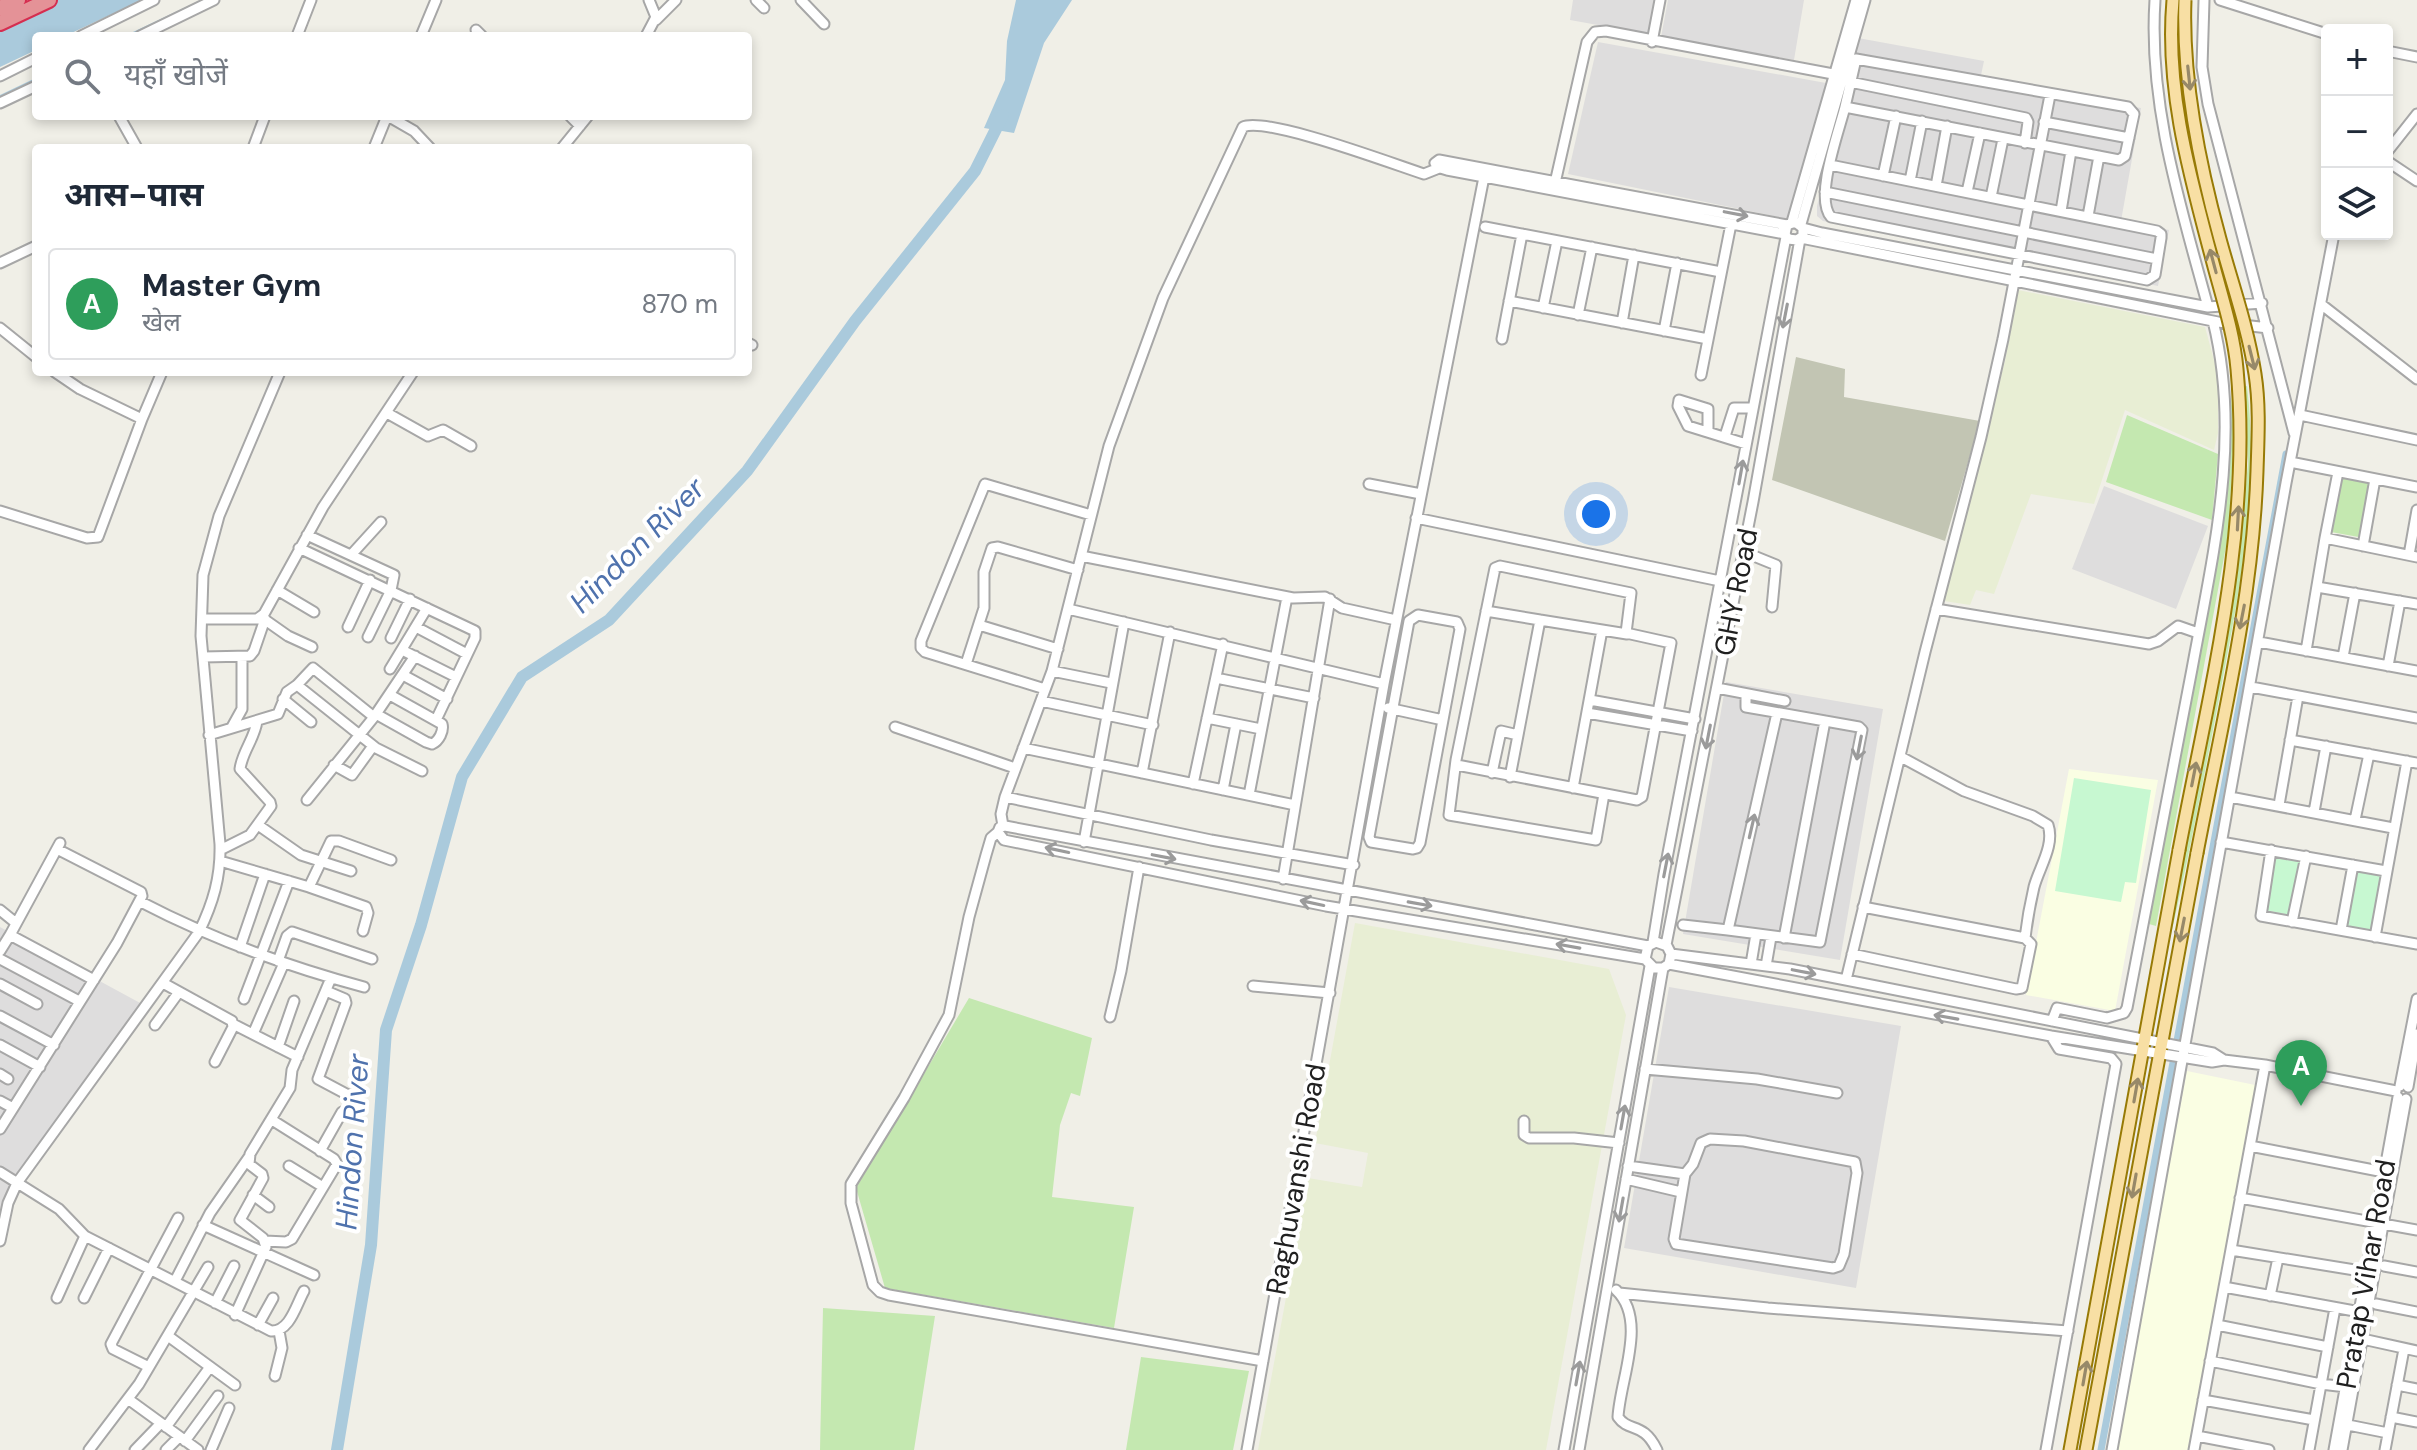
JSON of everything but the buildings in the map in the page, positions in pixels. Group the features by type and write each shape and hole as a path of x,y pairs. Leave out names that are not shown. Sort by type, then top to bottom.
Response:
{"highway":[{"path":"0,8 18,0"},
{"path":"0,23 49,0"}],"main road":[{"path":"2070,1450 2237,537 2242,434 2237,366 2192,181 2174,89 2171,65 2173,0"},
{"path":"2086,1450 2172,1050 2197,853 2256,524 2259,419 2255,373 2203,170 2191,98 2184,23 2185,0"}],"street":[{"path":"89,32 154,0"},
{"path":"148,32 214,0"},
{"path":"299,32 311,0"},
{"path":"423,32 436,0"},
{"path":"649,0 657,14 656,20"},
{"path":"648,32 676,0"},
{"path":"756,0 764,8"},
{"path":"801,0 824,24"},
{"path":"1652,42 1660,0"},
{"path":"1794,231 1833,74 1856,0"},
{"path":"1794,231 1865,0"},
{"path":"2155,0 2155,58 2161,117 2208,307"},
{"path":"2204,0 2202,67 2208,104 2295,438"},
{"path":"2220,0 2321,32"},
{"path":"1555,183 1588,37 1595,32 1606,31 1833,74"},
{"path":"2393,52 2417,57"},
{"path":"1830,165 2159,232 2162,236 2153,278 2147,280 1831,217 1824,200 1830,165 1856,59 2132,109 2134,114 2123,159 2039,146 1845,107"},
{"path":"0,76 32,60"},
{"path":"1850,82 2025,117 2028,122 2025,143"},
{"path":"0,103 32,88"},
{"path":"1846,980 1981,437 2050,95"},
{"path":"2393,144 2417,114"},
{"path":"1883,176 1896,116"},
{"path":"121,120 135,144"},
{"path":"254,144 264,120"},
{"path":"376,144 385,120"},
{"path":"394,120 414,131 426,144"},
{"path":"574,120 580,126"},
{"path":"565,144 585,120"},
{"path":"1910,181 1922,121"},
{"path":"2044,122 2129,138"},
{"path":"1794,231 1731,224 1439,168 1424,174 1302,135 1252,124 1243,127 1163,298 1109,446 1052,671 1005,797 1000,829 1004,840 1345,909 1648,963 1667,958 1751,964 1846,980 2052,1021 2143,1045"},
{"path":"1936,186 1947,126"},
{"path":"1967,192 1980,133"},
{"path":"1991,197 2003,139"},
{"path":"2061,211 2071,151"},
{"path":"2088,216 2099,156"},
{"path":"1439,168 1435,164 1439,160 1727,212 1794,231 2213,321 2268,328"},
{"path":"2393,165 2417,181"},
{"name":"Raghuvanshi Road","path":"1247,1450 1384,684 1484,177"},
{"path":"1825,192 2157,259"},
{"path":"1701,375 1731,224"},
{"path":"1485,227 1721,272"},
{"name":"GHY Road","path":"1564,1450 1619,1143 1650,944 1752,408 1794,231"},
{"name":"GHY Road","path":"1579,1450 1645,1069 1744,552 1794,231"},
{"path":"1502,339 1522,234"},
{"path":"2112,1450 2172,1050 2230,797 2333,240"},
{"path":"1543,308 1557,241"},
{"path":"1578,315 1592,247"},
{"path":"0,263 32,248"},
{"path":"1622,323 1634,255"},
{"path":"1664,331 1677,263"},
{"path":"2013,276 2208,307 2262,303"},
{"path":"1509,301 1708,339"},
{"path":"2322,305 2417,379"},
{"path":"2052,1021 2057,1008 2107,1018 2124,1013 2127,1008 2220,509 2224,452 2223,372 2213,321"},
{"path":"0,328 32,354"},
{"path":"61,376 80,389 142,419"},
{"path":"0,511 87,538 98,537 160,376"},
{"path":"0,1241 2,1216 17,1183 199,932 216,892 220,856 203,657 203,575 219,516 278,376"},
{"path":"203,657 242,658 254,651 263,618 299,548 410,376"},
{"path":"1725,436 1734,408 1752,408"},
{"path":"387,413 428,436 443,430 471,446"},
{"path":"2300,415 2417,440"},
{"path":"1708,431 1746,444"},
{"path":"2290,462 2417,487"},
{"path":"2306,651 2338,472"},
{"path":"2363,546 2375,479"},
{"path":"1045,689 925,652 921,645 983,485 990,484 1091,515"},
{"path":"1369,484 1421,494"},
{"path":"2325,538 2413,556 2417,510"},
{"path":"1416,518 1720,581"},
{"path":"351,555 381,522"},
{"path":"307,535 394,575 391,590 368,637"},
{"path":"966,664 985,601 984,569 994,547 1078,570"},
{"path":"299,548 475,631 475,638 436,720"},
{"path":"1744,552 1776,565 1772,607"},
{"path":"1081,556 1287,597 1330,599 1342,608 1396,620"},
{"path":"1604,794 1596,840 1449,815 1456,760 1495,568 1500,566 1631,593 1627,634"},
{"path":"348,627 370,580"},
{"path":"2317,587 2417,604"},
{"path":"277,590 314,612"},
{"path":"2343,657 2355,593"},
{"path":"1249,795 1287,597"},
{"path":"391,638 410,599"},
{"path":"1283,879 1330,599"},
{"path":"2388,666 2400,601"},
{"path":"390,669 427,608"},
{"path":"1068,609 1384,684"},
{"path":"1936,609 2149,644 2178,626 2198,633"},
{"path":"1457,765 1641,799 1656,724 1671,643 1486,611"},
{"path":"1418,615 1457,622 1460,629 1443,720 1418,847 1409,849 1370,841 1410,618 1418,615"},
{"path":"202,619 263,618 288,636 312,647"},
{"path":"1510,777 1540,620"},
{"path":"1084,842 1124,622"},
{"path":"979,625 1058,649"},
{"path":"416,627 467,654"},
{"path":"1573,788 1602,630"},
{"path":"1142,773 1170,632"},
{"path":"2259,642 2417,671"},
{"path":"1193,784 1223,644"},
{"path":"402,650 456,677"},
{"path":"307,800 375,716 415,656"},
{"path":"232,727 242,709 242,658"},
{"path":"209,735 278,714 287,692 313,668 375,716 432,744 437,742 442,724 390,695"},
{"path":"1052,671 1111,683"},
{"path":"403,675 447,699"},
{"path":"1216,678 1314,698"},
{"path":"297,685 373,746 422,771"},
{"path":"2251,687 2416,715"},
{"path":"1717,688 1785,701"},
{"path":"1683,925 1822,941 1862,730 1745,707 1746,694"},
{"path":"2279,805 2298,696"},
{"path":"283,699 311,722"},
{"path":"1590,700 1695,719"},
{"path":"1041,701 1153,725"},
{"path":"1380,706 1443,720"},
{"path":"1587,713 1692,731"},
{"path":"1728,930 1777,713"},
{"path":"1207,718 1261,729"},
{"path":"220,856 246,838 271,804 240,766 255,734 257,721"},
{"path":"1784,938 1825,721"},
{"path":"1223,790 1236,724"},
{"path":"895,727 1015,768"},
{"path":"1492,773 1501,731 1518,735"},
{"path":"2290,740 2412,762 2393,828 2375,937"},
{"path":"334,765 352,775 373,746"},
{"path":"2314,812 2326,746"},
{"path":"1023,748 1295,805"},
{"path":"2355,820 2369,754"},
{"path":"1901,757 1964,791 2033,816 2048,825 2051,834 2035,885 2025,938"},
{"path":"1005,797 1354,865"},
{"path":"2230,797 2393,828"},
{"path":"258,825 301,855 351,871"},
{"path":"1000,829 1650,944 1667,958 1979,1023 2051,1036 2143,1045 2212,1062 2224,1060 2265,1065 2407,1093"},
{"path":"1000,829 991,838 986,855 969,917 949,1015 849,1189 873,1285 889,1295 1263,1361"},
{"path":"309,887 329,843 334,840 391,860"},
{"path":"2221,842 2386,871"},
{"path":"0,1129 54,1045 79,1001 94,980 141,902 141,892 59,846 3,943 94,980"},
{"path":"2271,850 2260,915 2417,944"},
{"path":"220,856 366,907 368,913 363,931"},
{"path":"2292,922 2306,856"},
{"path":"2341,930 2353,865"},
{"path":"1110,1017 1139,867"},
{"path":"240,947 265,874"},
{"path":"244,999 289,881"},
{"path":"141,902 199,932 281,962 364,987"},
{"path":"1852,954 2020,989 2023,985 2031,947 2030,941 2025,938 1863,907"},
{"path":"0,910 16,923"},
{"path":"253,1034 281,962 287,936 292,932 372,959"},
{"path":"1751,964 1756,934"},
{"path":"1766,966 1771,937"},
{"path":"0,959 79,1001"},
{"path":"175,1281 203,1225 290,1088 292,1070 331,978"},
{"path":"163,983 298,1057"},
{"path":"0,984 37,1004"},
{"path":"1253,986 1330,993"},
{"path":"326,991 346,1001 318,1078 350,1096"},
{"path":"155,1025 179,992"},
{"name":"Pratap Vihar Road","path":"2334,1450 2359,1338 2367,1272 2380,1223 2384,1172 2407,1093 2417,999"},
{"path":"278,1047 294,1001"},
{"path":"1979,1023 1982,1008"},
{"path":"0,1016 54,1045"},
{"path":"215,1062 233,1024"},
{"name":"Pratap Vihar Road","path":"2342,1450 2359,1338 2417,1034"},
{"path":"2046,1450 2116,1064 2113,1058 2059,1049 2051,1036"},
{"path":"0,1045 40,1067"},
{"path":"2194,1450 2265,1065"},
{"path":"1645,1069 1757,1079 1837,1093"},
{"path":"0,1101 13,1108"},
{"path":"320,1151 342,1112"},
{"path":"249,1157 249,1164 263,1176 240,1220 265,1241 286,1242 292,1239 337,1164 334,1159 272,1120"},
{"path":"1524,1121 1524,1135 1529,1138 1574,1138 1619,1143"},
{"path":"1710,1139 1744,1141 1855,1162 1857,1173 1841,1263 1833,1268 1676,1244 1674,1239 1685,1174 1693,1164 1701,1143 1710,1139"},
{"path":"2250,1146 2384,1172"},
{"path":"289,1166 323,1187"},
{"path":"1628,1166 1685,1174"},
{"path":"0,1172 59,1209 85,1236 271,1331 279,1331 286,1326 304,1291"},
{"path":"1626,1179 1681,1192"},
{"path":"253,1195 269,1207"},
{"path":"2240,1198 2417,1230"},
{"path":"149,1367 113,1349 111,1344 178,1218"},
{"path":"203,1225 314,1275"},
{"path":"57,1298 85,1236"},
{"path":"235,1315 264,1254 265,1241"},
{"path":"84,1298 109,1248"},
{"path":"2231,1250 2367,1272"},
{"path":"2270,1296 2278,1258"},
{"path":"215,1303 234,1266"},
{"path":"2384,1266 2417,1272"},
{"path":"89,1450 149,1367 208,1267"},
{"path":"1594,1284 1607,1286 1619,1293 1768,1308 2068,1331"},
{"path":"2224,1287 2360,1312"},
{"path":"1619,1293 1628,1307 1631,1330 1629,1362 1618,1417 1621,1422 1644,1431 1657,1450"},
{"path":"258,1325 273,1298"},
{"path":"2376,1304 2417,1312"},
{"path":"2309,1450 2335,1308"},
{"path":"2217,1325 2328,1347"},
{"path":"275,1376 282,1348 279,1331"},
{"path":"168,1336 235,1385"},
{"path":"2359,1338 2417,1351"},
{"path":"2385,1450 2404,1349"},
{"path":"2210,1361 2346,1387"},
{"path":"135,1450 164,1425 210,1367"},
{"path":"2397,1385 2417,1389"},
{"path":"166,1450 182,1439 218,1396"},
{"path":"128,1399 198,1450"},
{"path":"2203,1400 2314,1420"},
{"path":"211,1450 229,1408"},
{"path":"2391,1417 2417,1422"},
{"path":"2348,1425 2388,1433"},
{"path":"2197,1436 2269,1450"}],"shaded area":[{"path":"1573,0 1654,0 1648,34 1570,20"},
{"path":"1668,0 1804,0 1794,60 1661,37"},
{"path":"1858,38 1984,61 1980,80 2141,108 2121,221 2169,230 2158,286 1823,221 1817,216 1817,206"},
{"path":"1598,42 1826,83 1788,219 1568,174"},
{"path":"2018,290 2205,327 2218,375 2218,433 2214,450 2125,410 2094,504 2031,494 1994,594 1976,590 1970,605 1944,601 2005,361"},
{"path":"1796,357 1845,369 1844,397 1980,421 1945,541 1772,480"},
{"path":"2104,486 2208,526 2176,609 2072,569"},
{"path":"1726,682 1883,709 1840,960 1683,934"},
{"path":"2069,769 2158,780 2115,1011 2026,995"},
{"path":"1355,923 1609,969 1626,1015 1546,1450 1258,1450 1308,1178 1362,1187 1368,1153 1315,1143"},
{"path":"0,927 142,1004 3,1200 0,1214"},
{"path":"1669,987 1901,1026 1856,1288 1624,1248"},
{"path":"2187,1071 2260,1086 2191,1450 2116,1450"}],"green space":[{"path":"2247,386 2251,467 2240,582 2200,797 2165,960 2240,551 2248,463 2244,387"},
{"path":"2231,395 2234,430 2229,530 2156,926 2149,924 2203,629 2228,458"},
{"path":"2127,415 2218,454 2212,520 2106,482"},
{"path":"2341,475 2374,481 2364,538 2331,532"},
{"path":"2074,778 2151,790 2136,883 2125,882 2121,902 2055,891"},
{"path":"2276,854 2302,859 2291,915 2265,910"},
{"path":"2356,870 2382,875 2371,931 2345,926"},
{"path":"969,998 1092,1038 1080,1096 1071,1093 1060,1125 1052,1197 1134,1207 1114,1328 885,1288 856,1188"},
{"path":"823,1308 935,1316 914,1450 820,1450"},
{"path":"1141,1357 1249,1371 1233,1450 1126,1450"}],"water":[{"path":"47,0 142,0 74,32 32,32 32,52 0,67 0,23"},
{"path":"1016,0 1072,0 1044,43 1014,133 984,128 1005,80 1007,41"}],"waterway":[{"path":"135,32 203,0"},
{"path":"0,96 32,81"},
{"name":"Hindon River","path":"337,1450 371,1245 386,1030 421,925 462,777 522,677 609,620 747,471 855,321 975,171 1003,115"},
{"path":"2101,1450 2286,454"}],"place":[{"name":"Master Gym","path":"2301,1106"}]}
